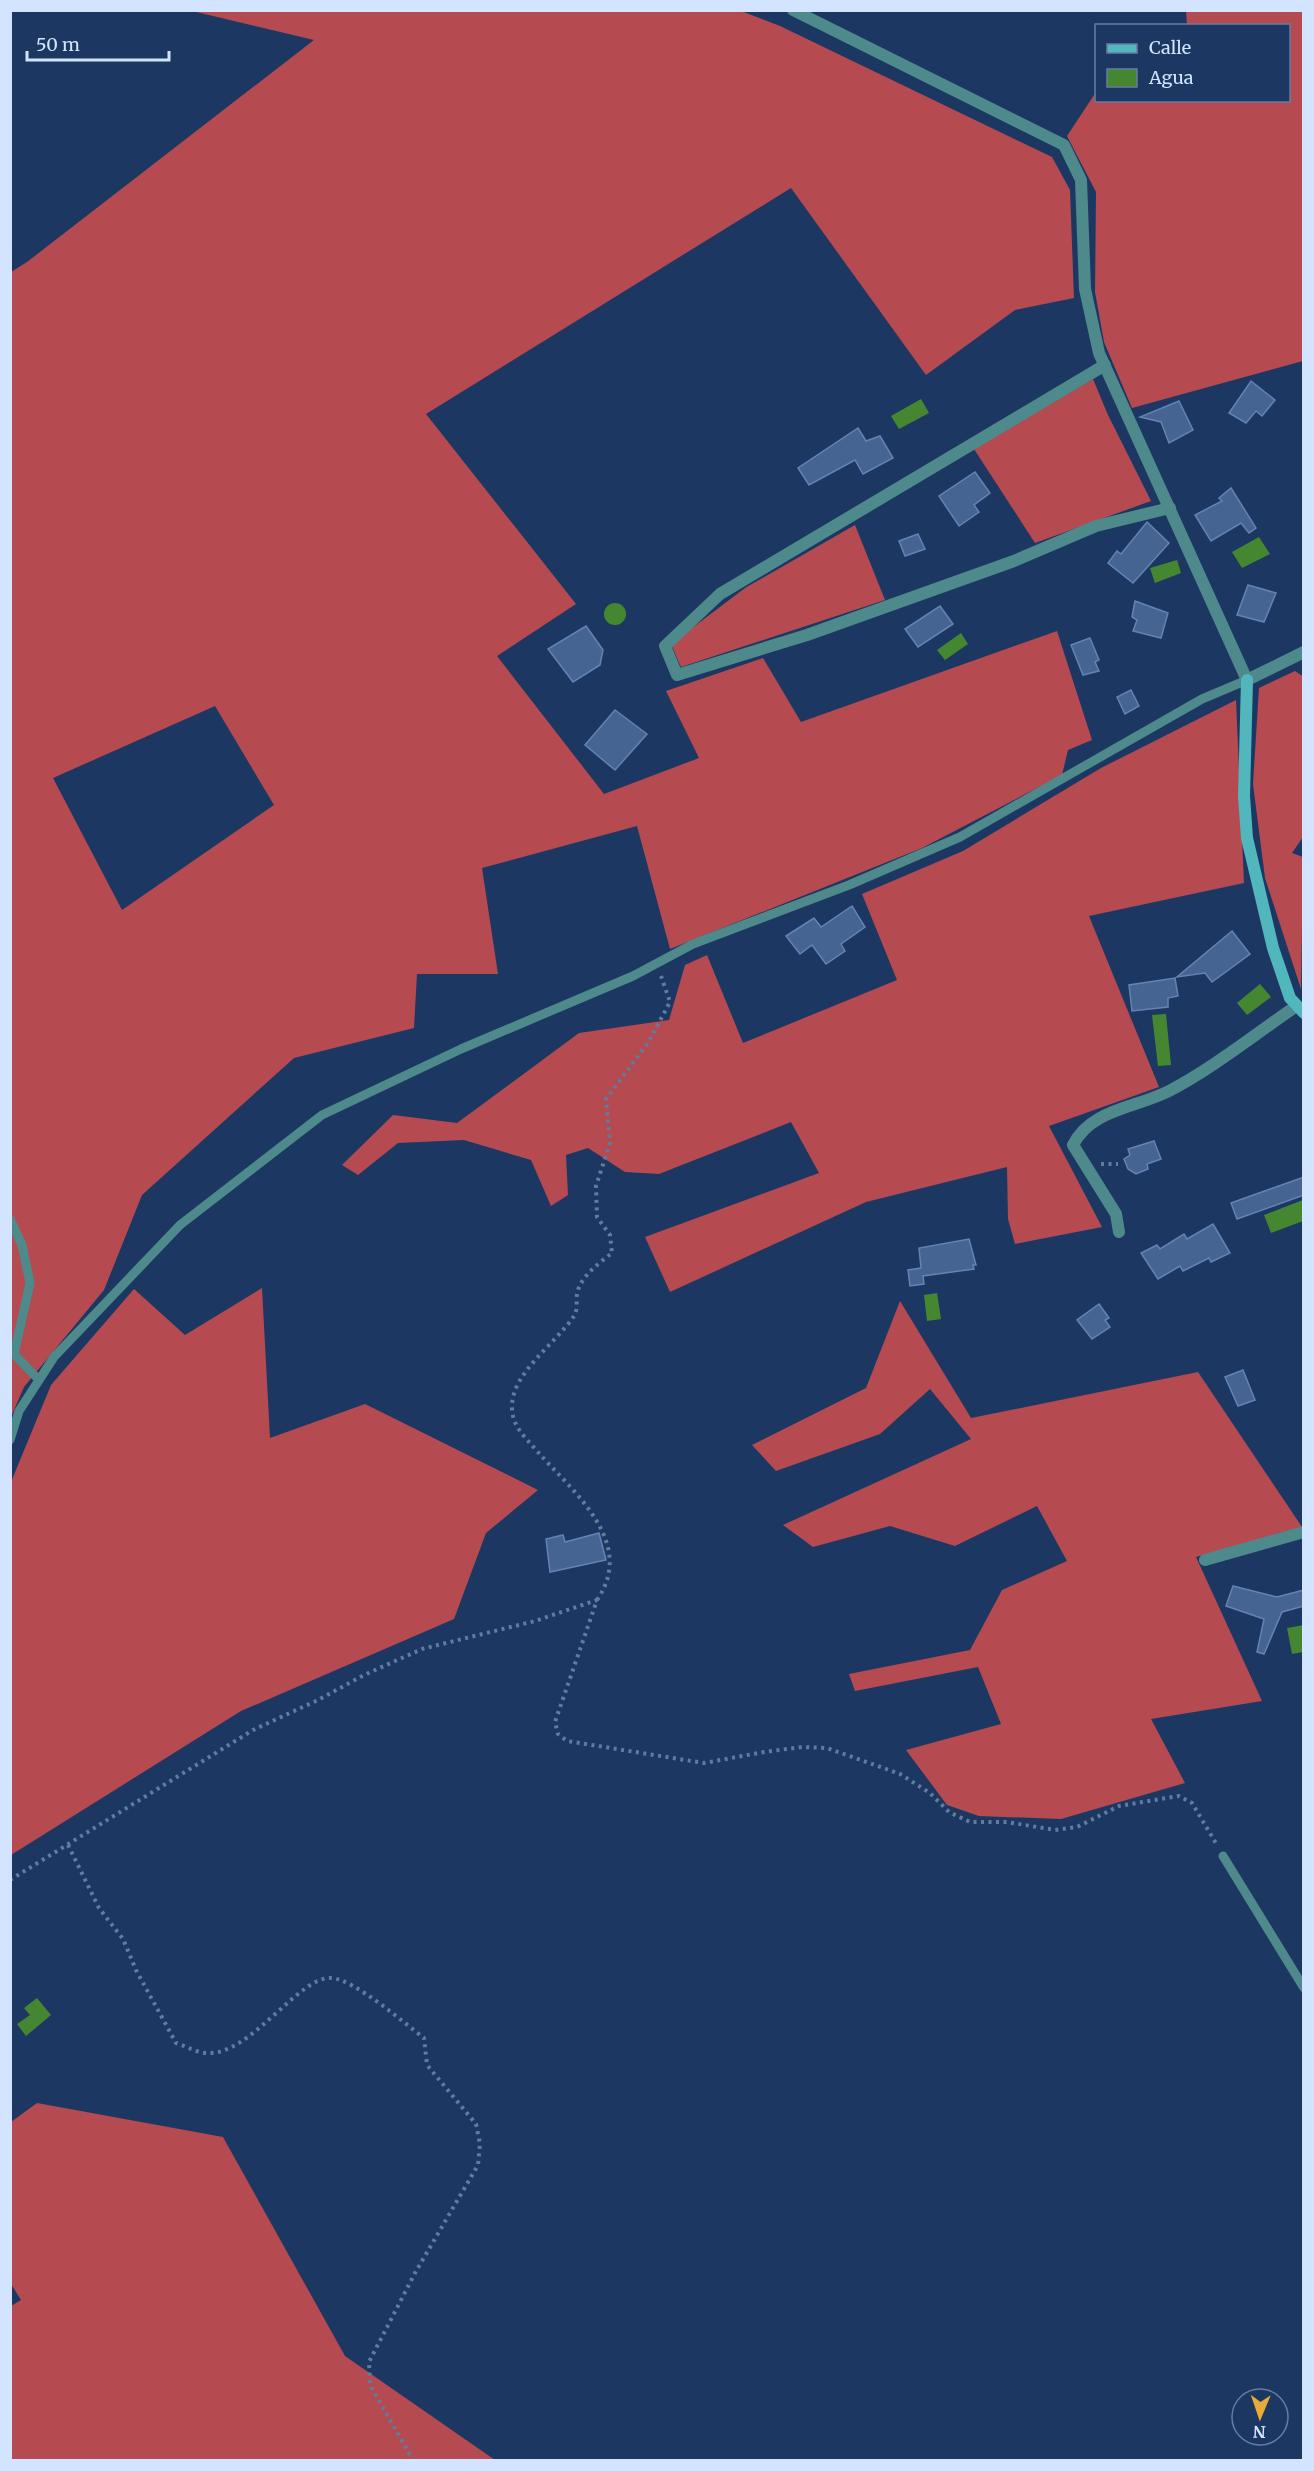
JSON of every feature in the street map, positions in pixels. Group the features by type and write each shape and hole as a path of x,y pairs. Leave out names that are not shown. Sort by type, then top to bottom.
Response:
{"street":[{"path":"793,10 1064,145 1081,180 1085,289 1099,352 1246,680 1244,796 1247,838 1273,948 1299,1010 1169,1091 1099,1117 1079,1131 1072,1145 1116,1214 1119,1232"},
{"path":"1105,365 720,594 665,646 677,675 807,635 1014,561 1096,526 1170,508"},
{"path":"1246,680 1304,652"},
{"path":"1205,1560 1304,1532"}],"lane":[{"path":"10,1440 19,1411 54,1357 180,1225 322,1115 461,1049 633,976 693,944 849,885 960,837 1202,699 1246,680"},
{"path":"10,1219 22,1245 30,1283 14,1354 39,1380"},
{"path":"1223,1856 1304,1988"}],"path":[{"path":"656,964 670,1002 648,1043 606,1099 610,1143 596,1186 597,1216 610,1235 612,1253 593,1268 577,1291 576,1314 524,1375 512,1403 515,1425 601,1527 612,1562 610,1575 597,1600 555,1722 558,1734 567,1741 704,1763 802,1747 827,1748 900,1774 930,1793 949,1812 970,1822 1007,1822 1054,1830 1077,1827 1119,1806 1179,1796 1192,1803 1223,1856"},
{"path":"10,1880 253,1731 364,1675 422,1650 535,1621 597,1600"},
{"path":"68,1845 99,1908 123,1939 136,1970 176,2043 208,2054 235,2046 282,2010 313,1982 332,1978 364,1993 424,2038 427,2065 476,2124 480,2144 478,2165 415,2273 369,2362 370,2385 413,2460"}],"shaded area":[{"path":"192,11 741,11 780,26 1052,157 1070,190 1074,298 1015,310 926,375 791,188 426,414 576,604 497,656 604,794 699,758 666,691 763,658 801,722 1057,631 1092,740 1068,750 1062,775 922,848 670,949 637,826 482,868 498,974 417,974 414,1028 294,1058 142,1195 104,1290 24,1387 11,1417 11,272 314,40","holes":["215,706 274,805 122,910 53,778"]},
{"path":"1186,11 1303,11 1303,361 1132,408 1104,342 1095,292 1096,192 1067,136 1095,94 1095,102 1290,102 1290,24 1187,24"},
{"path":"1093,379 1108,415 1151,501 1035,543 974,449"},
{"path":"855,525 885,600 681,667 671,644 745,588"},
{"path":"1295,671 1304,677 1303,837 1292,853 1303,857 1301,989 1265,878 1253,784 1259,688"},
{"path":"1236,700 1244,883 1089,916 1159,1087 1049,1126 1102,1227 1015,1244 1008,1219 1007,1167 866,1202 670,1292 645,1237 819,1173 791,1122 659,1174 625,1172 588,1148 566,1155 568,1195 551,1206 531,1160 464,1140 398,1143 358,1175 342,1165 393,1115 457,1123 579,1033 669,1020 685,965 707,955 743,1043 897,980 862,894 963,851 1101,768"},
{"path":"262,1288 270,1438 365,1404 538,1490 486,1533 454,1619 241,1711 11,1855 11,1482 51,1385 134,1289 185,1335"},
{"path":"900,1301 971,1418 1198,1372 1302,1527 1196,1557 1262,1701 1151,1719 1185,1783 1061,1819 979,1816 947,1805 906,1750 1001,1724 978,1667 855,1691 849,1674 970,1650 1002,1590 1067,1561 1037,1506 955,1546 890,1526 813,1547 783,1525 971,1439 930,1389 880,1434 776,1471 752,1445 866,1388"},
{"path":"37,2103 223,2137 345,2356 495,2460 11,2460 11,2306 21,2300 11,2284 11,2122"}],"water":[{"path":"921,399 929,413 899,429 891,416"},
{"path":"1259,537 1270,554 1242,568 1232,552"},
{"path":"1177,560 1181,573 1155,583 1150,568"},
{"path":"615,603 623,606 626,614 623,622 615,625 607,622 604,614 607,606"},
{"path":"961,633 968,644 945,660 937,650"},
{"path":"1260,984 1271,997 1247,1015 1237,1003"},
{"path":"1166,1014 1171,1065 1158,1066 1152,1015"},
{"path":"1303,1200 1303,1221 1271,1233 1264,1215"},
{"path":"937,1293 941,1319 927,1321 924,1295"},
{"path":"1304,1625 1303,1652 1292,1654 1287,1628"},
{"path":"37,1998 51,2015 26,2036 17,2024 30,2015 24,2008"}],"building":[{"path":"1251,381 1275,400 1262,416 1256,411 1246,423 1229,413"},
{"path":"1179,401 1193,430 1169,443 1161,422 1140,417"},
{"path":"858,428 866,441 880,436 893,458 863,474 855,460 809,485 798,468"},
{"path":"975,472 990,493 974,505 979,512 959,526 939,496"},
{"path":"1231,488 1256,528 1249,533 1241,523 1211,541 1195,515 1222,501 1219,498"},
{"path":"1147,522 1169,543 1133,583 1108,563 1117,551 1121,554"},
{"path":"918,534 925,549 905,556 899,541"},
{"path":"1248,585 1276,593 1264,622 1237,615"},
{"path":"1135,601 1168,613 1161,638 1133,631 1137,620 1132,617"},
{"path":"940,606 953,624 918,647 905,629"},
{"path":"586,626 603,650 600,665 573,682 548,649"},
{"path":"1090,638 1099,660 1095,662 1099,671 1083,675 1071,645"},
{"path":"1131,690 1139,706 1125,714 1117,697"},
{"path":"615,710 647,734 615,770 585,745"},
{"path":"852,906 865,927 841,944 845,951 826,964 812,945 800,954 786,936 814,918 821,927"},
{"path":"1232,931 1250,954 1212,982 1205,973 1177,977"},
{"path":"1175,978 1178,996 1168,998 1168,1007 1132,1011 1129,985"},
{"path":"1154,1141 1161,1159 1147,1164 1148,1169 1136,1174 1128,1169 1124,1159 1130,1155 1128,1149"},
{"path":"1304,1177 1304,1195 1237,1219 1231,1203"},
{"path":"1213,1224 1230,1253 1211,1262 1209,1258 1183,1271 1180,1266 1158,1279 1141,1253 1157,1245 1160,1249 1184,1234 1187,1239"},
{"path":"969,1239 976,1265 973,1265 974,1269 923,1276 924,1284 910,1286 908,1270 921,1268 919,1248"},
{"path":"1099,1304 1109,1318 1105,1320 1110,1327 1092,1339 1077,1320"},
{"path":"1243,1370 1255,1400 1238,1406 1225,1377"},
{"path":"599,1533 606,1560 550,1572 546,1539 563,1535 565,1542"},
{"path":"1233,1586 1277,1597 1304,1590 1304,1606 1282,1612 1264,1654 1257,1652 1264,1619 1226,1606"}]}
